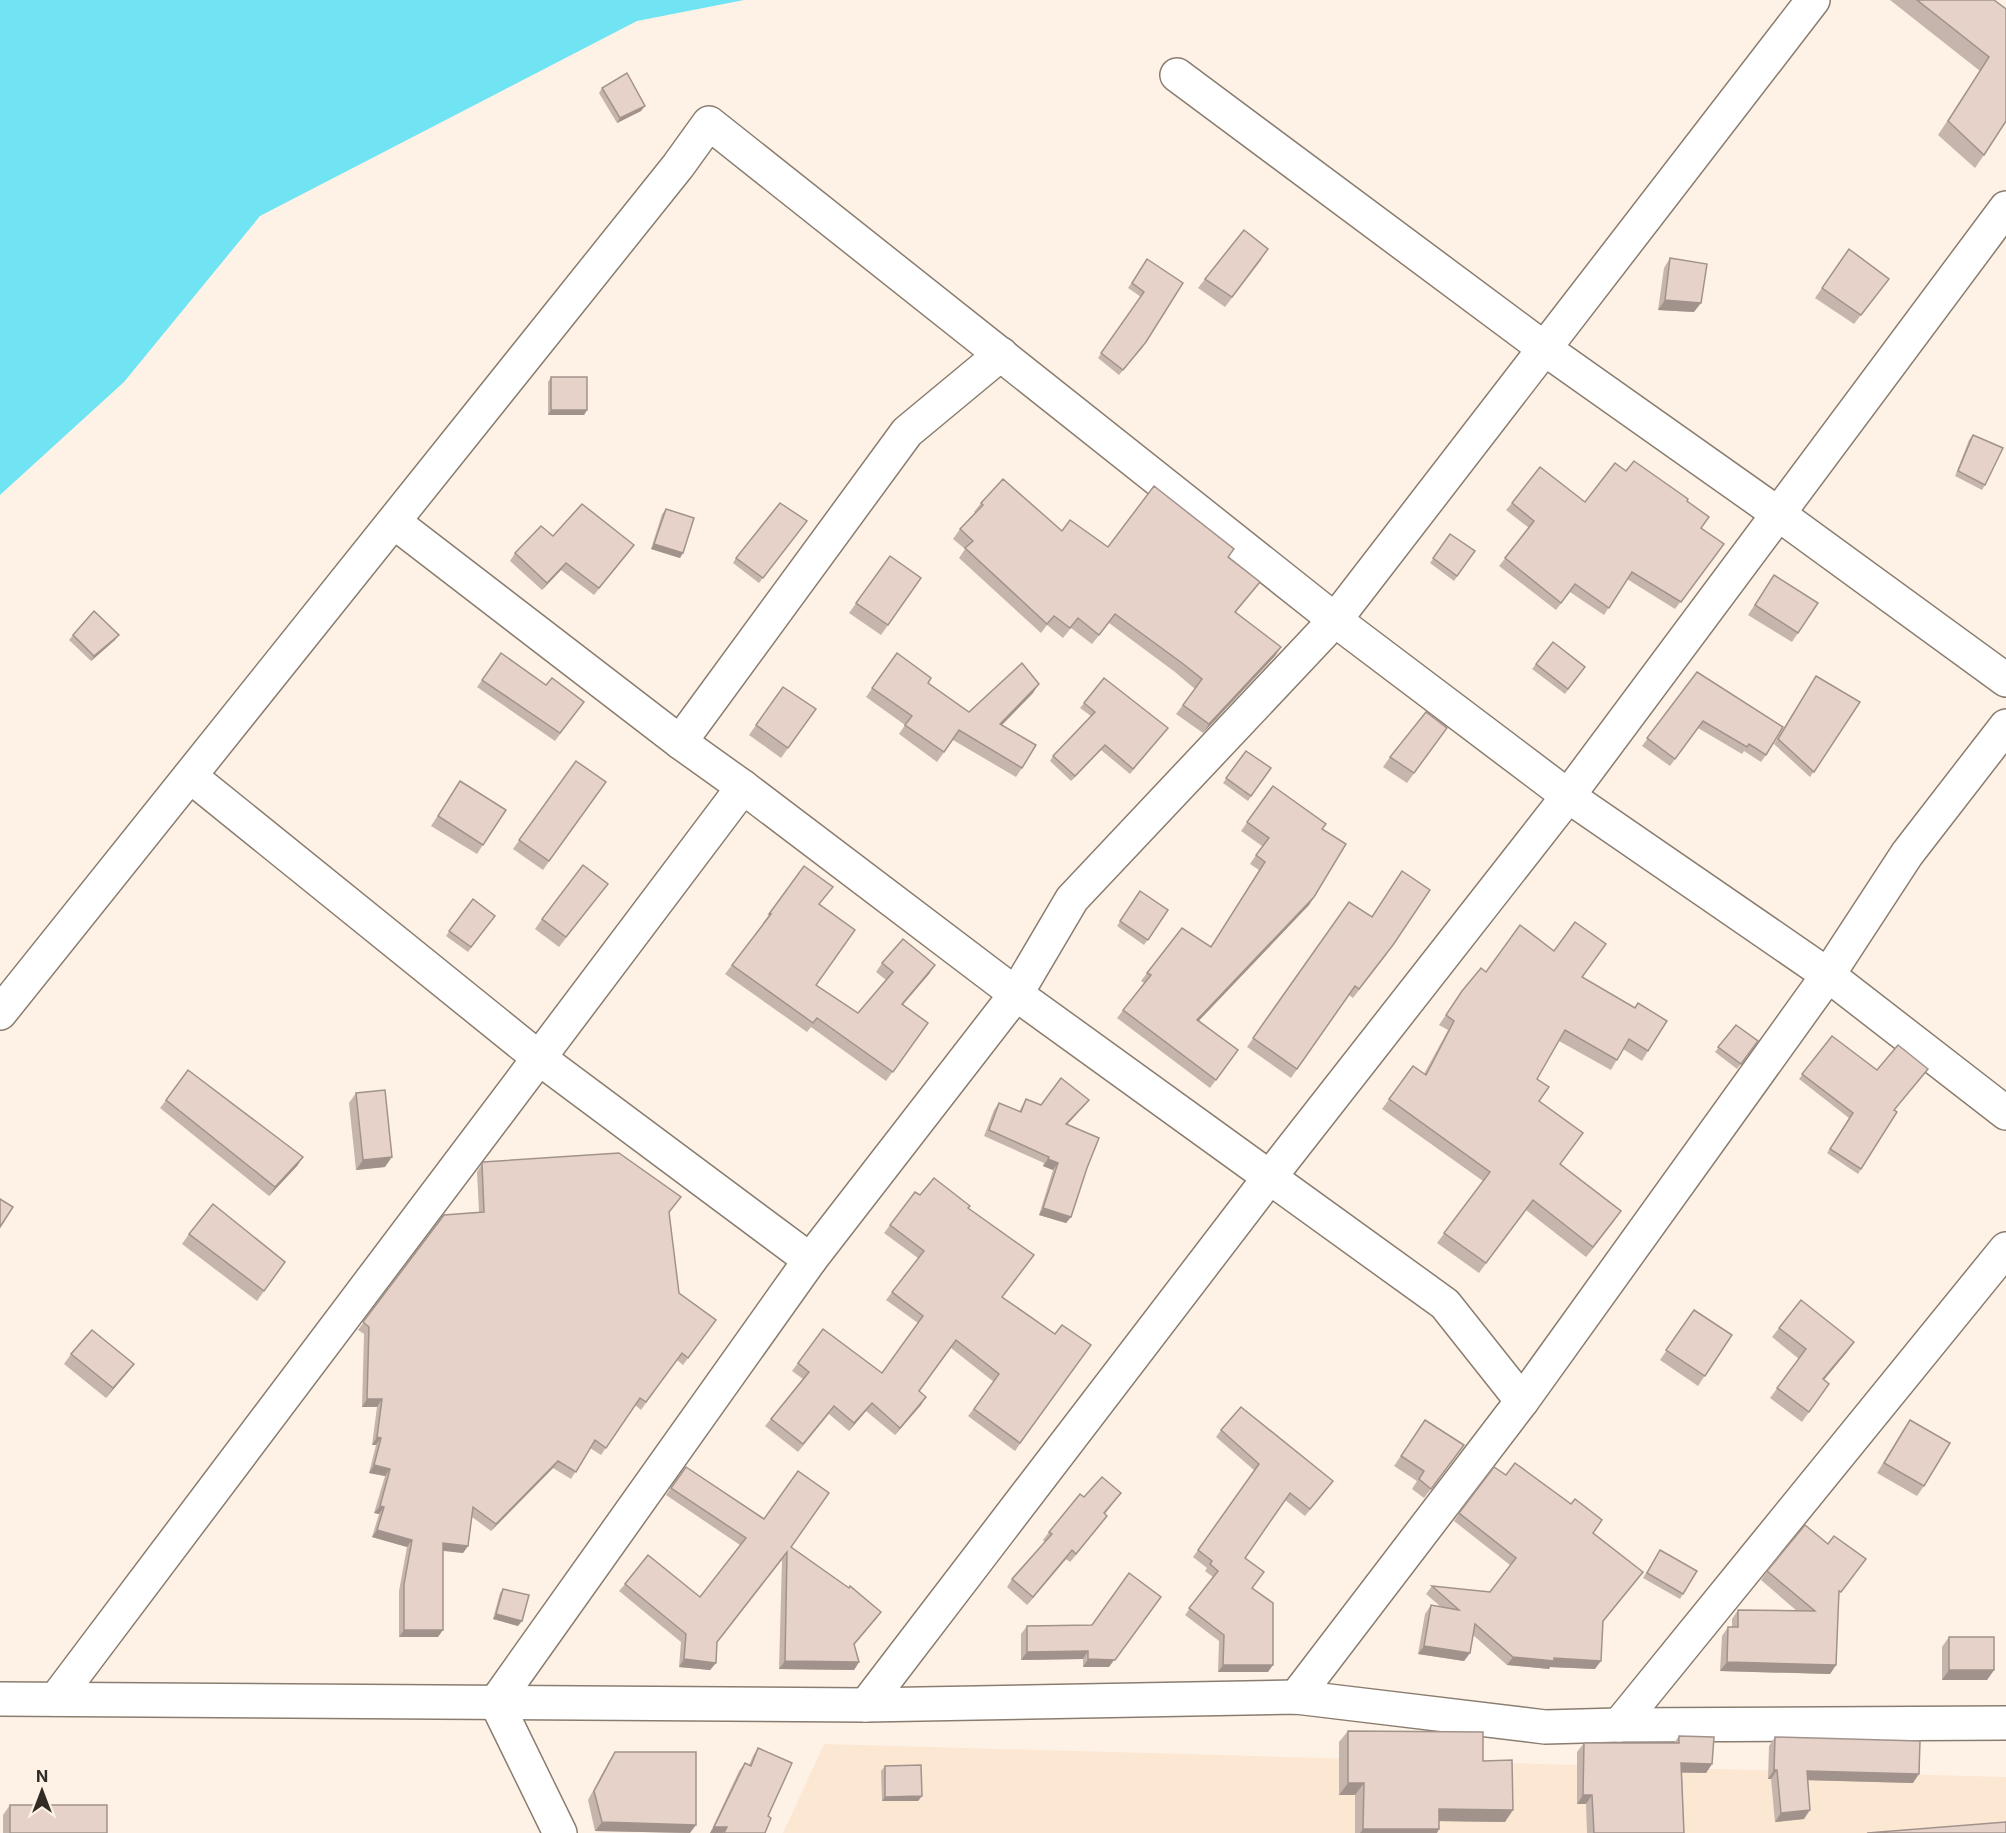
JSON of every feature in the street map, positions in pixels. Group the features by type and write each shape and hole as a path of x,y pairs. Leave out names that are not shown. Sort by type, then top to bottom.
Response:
{"street":[{"path":"496,1702 810,1260 1016,994 1072,898 1335,620 1813,0"},
{"path":"1177,75 1545,348 1778,513 2006,680"},
{"path":"0,1013 678,166 709,123 1335,620 1568,796 1828,975 2006,1113"},
{"path":"866,1705 1269,1178 1568,796 2006,208"},
{"path":"680,742 907,432 1001,354"},
{"path":"394,522 680,742 743,787 1016,994 1445,1304 1522,1401"},
{"path":"1296,1697 1522,1401 1828,975 1907,854 2006,726"},
{"path":"190,777 539,1058 810,1260"},
{"path":"56,1699 743,787"},
{"path":"1619,1725 2006,1249"},
{"path":"0,1699 866,1705 1296,1697 1545,1727 2006,1723"},
{"path":"496,1702 560,1833"}],"shaded area":[{"path":"824,1744 2006,1777 2006,1833 783,1833"}],"water":[{"path":"0,0 744,0 637,21 260,216 124,382 0,495"}],"building":[{"path":"1917,0 1994,0 2006,9 2006,121 1984,155 1948,121 1989,57"},
{"path":"627,73 645,106 620,118 602,88"},
{"path":"1244,230 1268,249 1232,297 1205,279"},
{"path":"1849,249 1889,279 1861,315 1822,288"},
{"path":"1670,258 1707,264 1701,303 1665,300"},
{"path":"1147,259 1183,283 1146,342 1123,370 1101,353 1144,292 1132,283"},
{"path":"551,377 587,377 587,410 551,410"},
{"path":"1973,435 2003,448 1985,485 1958,471"},
{"path":"1634,461 1688,499 1687,501 1709,517 1701,528 1724,544 1681,602 1632,572 1609,608 1575,584 1561,603 1505,558 1534,521 1512,503 1540,467 1585,502 1615,463 1626,471"},
{"path":"1003,479 1062,531 1070,520 1108,547 1154,486 1234,549 1228,557 1260,582 1235,612 1281,647 1209,724 1183,705 1202,679 1115,614 1099,635 1078,618 1070,628 1054,616 1047,624 965,548 973,541 960,529"},
{"path":"780,503 807,521 763,578 736,558"},
{"path":"582,504 634,545 599,588 566,563 547,583 515,553 541,526 553,536"},
{"path":"666,509 694,518 683,553 654,544"},
{"path":"1450,534 1475,551 1457,576 1433,558"},
{"path":"890,556 921,578 888,625 856,603"},
{"path":"1774,575 1818,603 1798,633 1755,605"},
{"path":"94,611 119,635 94,656 73,635"},
{"path":"1553,642 1585,667 1568,689 1536,664"},
{"path":"501,653 546,685 552,678 584,702 560,733 482,680"},
{"path":"897,653 931,678 928,683 969,712 1022,663 1039,684 1000,724 1036,745 1022,768 959,730 944,752 905,725 912,716 872,688"},
{"path":"1697,672 1783,727 1766,755 1749,744 1747,747 1703,721 1675,759 1647,738"},
{"path":"1816,676 1860,702 1814,772 1778,739"},
{"path":"1104,678 1168,728 1133,769 1105,745 1075,776 1053,756 1095,712 1084,703"},
{"path":"783,687 816,709 788,748 756,725"},
{"path":"1426,712 1447,728 1414,773 1390,757"},
{"path":"1246,751 1271,768 1251,796 1226,778"},
{"path":"576,761 606,782 549,861 519,840"},
{"path":"460,781 506,810 483,845 438,816"},
{"path":"1273,786 1326,824 1322,829 1346,844 1314,897 1197,1020 1238,1050 1216,1080 1123,1010 1151,975 1147,973 1182,928 1211,947 1265,862 1256,855 1269,838 1247,822"},
{"path":"583,865 608,884 566,937 542,919"},
{"path":"804,866 833,887 819,904 855,930 816,985 858,1013 893,972 882,963 903,939 935,965 902,1004 928,1023 893,1072 817,1018 813,1023 732,965"},
{"path":"1402,871 1430,890 1393,945 1359,989 1355,986 1297,1069 1253,1038 1349,902 1372,917"},
{"path":"1140,891 1168,910 1148,940 1120,921"},
{"path":"473,899 495,916 471,947 449,931"},
{"path":"1575,922 1606,944 1582,977 1635,1008 1638,1003 1667,1021 1648,1051 1629,1039 1617,1060 1565,1030 1537,1079 1549,1087 1539,1101 1583,1133 1560,1164 1621,1211 1593,1247 1533,1200 1486,1263 1444,1233 1490,1172 1389,1099 1413,1066 1426,1075 1454,1021 1446,1015 1481,968 1486,972 1520,925 1554,951"},
{"path":"1736,1025 1758,1041 1741,1064 1718,1047"},
{"path":"1832,1036 1877,1070 1898,1045 1928,1069 1894,1110 1897,1112 1861,1169 1830,1149 1853,1113 1802,1074"},
{"path":"188,1070 303,1157 275,1187 166,1100"},
{"path":"1061,1078 1089,1100 1066,1124 1099,1138 1071,1217 1043,1208 1058,1163 989,1130 999,1103 1021,1112 1026,1099 1041,1105"},
{"path":"385,1090 392,1157 363,1160 356,1093"},
{"path":"619,1153 681,1197 669,1212 679,1293 716,1320 688,1358 682,1353 646,1402 640,1398 606,1448 595,1440 576,1472 558,1461 496,1524 473,1507 468,1546 443,1543 443,1630 404,1630 404,1584 412,1540 377,1530 384,1507 380,1506 390,1469 374,1465 381,1438 377,1437 382,1399 367,1399 369,1327 363,1322 444,1215 484,1212 483,1162"},
{"path":"934,1178 970,1206 968,1208 1034,1255 1002,1297 1055,1334 1062,1325 1091,1345 1020,1443 974,1409 999,1374 956,1340 919,1391 926,1397 900,1428 872,1403 854,1423 834,1406 803,1444 771,1419 809,1372 798,1363 823,1329 882,1373 923,1316 892,1292 924,1251 890,1225 915,1192 920,1195"},
{"path":"0,1199 13,1207 0,1227"},
{"path":"213,1204 285,1262 264,1291 189,1234"},
{"path":"1801,1300 1854,1342 1823,1379 1829,1384 1809,1412 1777,1388 1806,1349 1779,1328"},
{"path":"1694,1310 1732,1335 1705,1376 1666,1350"},
{"path":"92,1330 134,1364 113,1388 71,1354"},
{"path":"1241,1407 1333,1481 1310,1509 1290,1493 1245,1558 1264,1572 1252,1588 1273,1603 1273,1665 1223,1665 1224,1635 1189,1608 1218,1571 1210,1564 1212,1561 1198,1550 1259,1464 1221,1430"},
{"path":"1425,1420 1464,1445 1431,1489 1419,1479 1424,1471 1401,1456"},
{"path":"1910,1420 1950,1443 1924,1486 1884,1463"},
{"path":"1515,1463 1571,1504 1575,1499 1602,1520 1593,1533 1643,1572 1603,1621 1601,1661 1554,1658 1554,1661 1513,1657 1475,1624 1470,1653 1424,1646 1431,1605 1459,1610 1432,1586 1490,1592 1516,1558 1459,1513 1494,1467 1506,1475"},
{"path":"686,1467 764,1519 798,1471 829,1493 791,1547 849,1588 850,1586 881,1612 854,1644 859,1662 785,1661 787,1552 717,1642 716,1663 684,1659 686,1634 625,1584 648,1555 700,1597 746,1538 671,1488"},
{"path":"1102,1477 1121,1493 1104,1513 1107,1516 1076,1554 1072,1550 1033,1597 1012,1579 1052,1534 1049,1532 1080,1494 1084,1497"},
{"path":"1805,1525 1828,1544 1834,1536 1866,1559 1841,1592 1839,1591 1836,1665 1727,1662 1728,1627 1738,1627 1738,1610 1815,1611 1767,1571"},
{"path":"1660,1550 1697,1571 1683,1594 1647,1573"},
{"path":"1129,1573 1161,1597 1115,1660 1088,1659 1088,1651 1027,1652 1027,1626 1092,1625"},
{"path":"503,1589 529,1595 522,1621 496,1614"},
{"path":"1949,1637 1994,1637 1994,1670 1949,1670"},
{"path":"1348,1731 1483,1732 1483,1761 1512,1760 1513,1810 1439,1809 1439,1829 1363,1829 1364,1783 1348,1783"},
{"path":"1679,1736 1714,1737 1712,1764 1681,1763 1684,1833 1594,1833 1592,1795 1583,1795 1584,1743 1679,1743"},
{"path":"1775,1737 1920,1741 1919,1774 1807,1771 1810,1810 1781,1813 1777,1770 1774,1770"},
{"path":"758,1748 792,1763 768,1816 771,1818 765,1833 724,1833 727,1827 714,1827 745,1763 751,1766"},
{"path":"615,1752 696,1752 696,1825 602,1822 594,1791"},
{"path":"921,1765 922,1796 885,1797 885,1766"},
{"path":"10,1805 107,1805 107,1833 10,1833"},
{"path":"2006,1822 2006,1833 1867,1833"}]}
